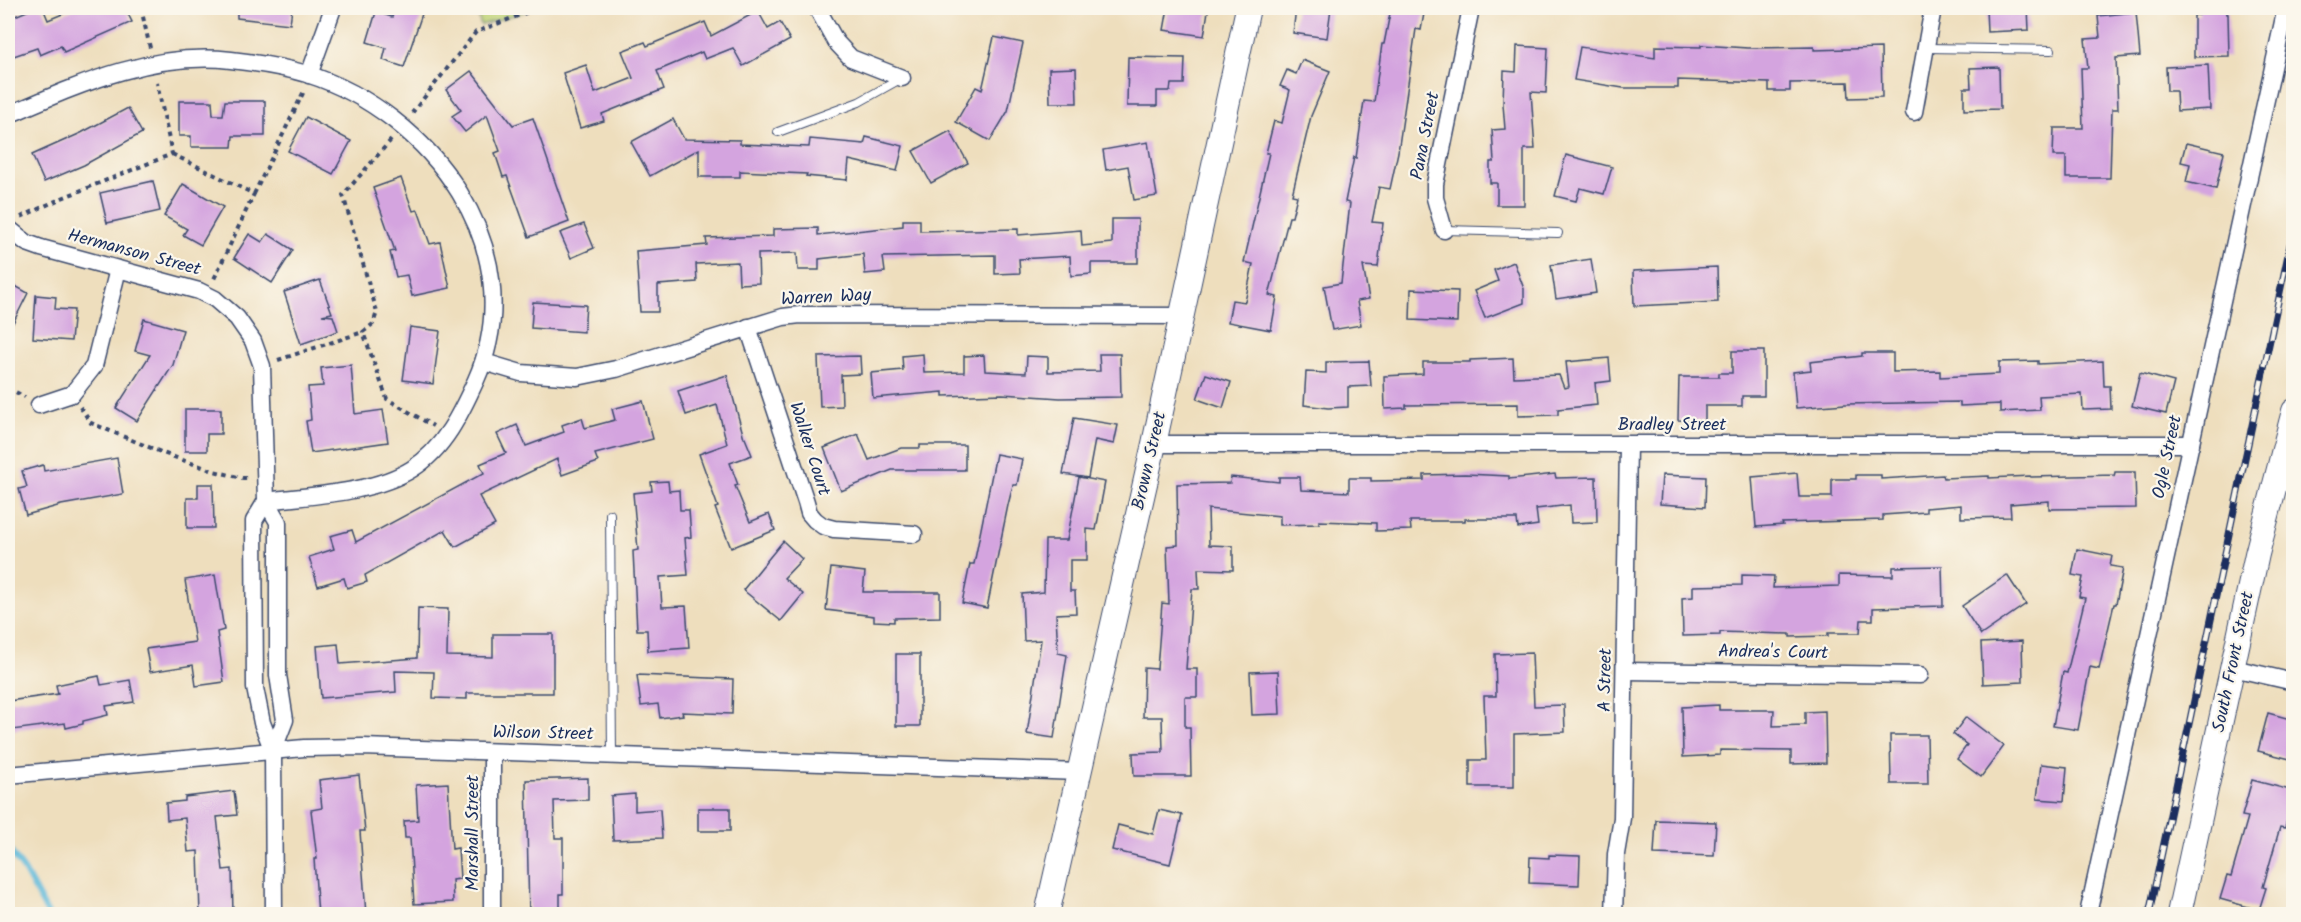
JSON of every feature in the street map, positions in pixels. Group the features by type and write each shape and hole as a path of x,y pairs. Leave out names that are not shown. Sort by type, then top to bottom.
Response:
{"street":[{"path":"309,75 333,8"},
{"path":"817,8 836,42 851,58 902,78"},
{"name":"Brown Street","path":"1049,914 1248,8"},
{"name":"Pana Street","path":"1444,230 1435,198 1435,184 1471,8"},
{"path":"1914,112 1934,8"},
{"name":"Ogle Street","path":"2088,915 2286,8"},
{"path":"8,116 63,92 114,74 152,64 177,60 229,60 281,68 309,75 351,94 402,126 431,154 462,195 481,237 492,282 491,330 484,362 466,402 446,435 427,457 399,476 360,488 266,501"},
{"name":"Hermanson Street","path":"11,224 27,243 206,294 228,308 247,329 262,366 266,501 278,522 279,675 285,720 273,751"},
{"path":"39,405 72,394 94,366 118,269"},
{"name":"Warren Way","path":"484,362 521,374 577,377 616,369 748,327 783,317 800,315 1181,316"},
{"name":"Walker Court","path":"748,327 809,513 815,520 834,529 914,534"},
{"name":"South Front Street","path":"2180,915 2257,554 2294,411"},
{"name":"Bradley Street","path":"1154,444 2191,444"},
{"name":"A Street","path":"1614,915 1616,854 1622,818 1628,445"},
{"name":"Hermanson Street","path":"266,501 254,521 255,681 262,723 273,751 274,915"},
{"path":"2233,668 2294,682"},
{"name":"Andrea's Court","path":"1626,671 1920,675"},
{"name":"Wilson Street","path":"8,775 304,748 363,747 1079,772"},
{"name":"Marshall Street","path":"492,752 492,915"}],"lane":[{"path":"1926,48 2051,50"},
{"path":"778,132 860,102 902,78"},
{"name":"Pana Street","path":"1444,230 1558,233"},
{"path":"610,514 612,755"}],"path":[{"path":"141,8 150,48"},
{"path":"411,114 476,32 528,12 527,8"},
{"path":"206,294 304,92 309,75"},
{"path":"157,83 172,154"},
{"path":"262,366 363,332 376,319 376,303 344,195 392,139"},
{"path":"11,224 62,198 172,154 254,194"},
{"path":"363,332 387,399 446,435"},
{"path":"72,394 91,423 214,471 242,478 265,476"}],"green space":[{"path":"475,8 522,8 524,12 481,25"}],"building":[{"path":"34,8 43,8 48,20 77,8 125,8 132,22 64,52 61,46 40,55 37,48 8,58 8,19"},
{"path":"237,8 292,8 290,24 237,18"},
{"path":"396,8 424,8 404,67 383,60 386,48 367,42 376,12 392,17"},
{"path":"1168,8 1208,11 1204,36 1164,30"},
{"path":"1296,8 1331,8 1327,38 1293,33"},
{"path":"1391,8 1425,8 1421,30 1416,29 1398,152 1390,189 1379,187 1372,222 1383,223 1378,267 1363,266 1369,299 1357,301 1361,325 1332,330 1324,286 1341,283 1350,203 1345,202 1354,157 1356,158 1364,101 1374,102 1382,44 1384,44"},
{"path":"1986,8 2028,8 2029,30 1987,32"},
{"path":"2199,8 2226,8 2229,56 2194,57 2194,15 2199,15"},
{"path":"758,11 768,29 780,22 790,40 743,66 733,48 705,59 702,52 657,71 664,89 602,114 604,121 580,128 563,73 586,65 595,93 633,78 622,51 645,42 647,46 705,22 711,36"},
{"path":"2136,12 2140,56 2116,58 2118,109 2112,109 2110,178 2066,178 2066,156 2053,156 2054,128 2083,128 2081,68 2088,68 2085,39 2100,38 2098,16"},
{"path":"994,37 1023,43 1008,111 990,141 956,122 976,87 982,90"},
{"path":"1701,45 1748,48 1814,47 1814,50 1881,48 1882,97 1849,98 1848,82 1790,83 1790,91 1769,91 1769,83 1678,80 1678,88 1623,88 1574,80 1580,47 1655,58 1655,46 1701,47"},
{"path":"1517,46 1548,48 1546,93 1531,92 1535,149 1524,149 1524,205 1497,205 1497,183 1490,183 1490,162 1494,162 1492,130 1505,129 1504,71 1516,72"},
{"path":"1128,57 1185,58 1184,84 1171,84 1170,91 1157,91 1157,106 1127,106"},
{"path":"1302,60 1330,71 1311,116 1292,195 1297,196 1292,217 1289,217 1269,295 1277,297 1271,330 1228,322 1232,300 1245,302 1253,264 1244,262 1269,153 1266,153 1274,121 1282,123 1290,90 1280,86 1287,70 1296,74"},
{"path":"2208,65 2210,109 2177,111 2176,91 2167,91 2166,67"},
{"path":"1999,67 2000,109 1964,110 1964,88 1971,88 1970,68"},
{"path":"1076,68 1077,103 1050,103 1049,69"},
{"path":"471,71 513,125 533,118 569,222 529,237 507,176 503,177 495,153 500,151 487,115 465,132 452,116 461,110 446,90"},
{"path":"179,101 212,101 213,115 223,115 225,101 265,101 265,136 233,136 232,147 191,147 191,136 179,136"},
{"path":"128,108 142,133 84,165 44,182 32,155"},
{"path":"306,117 351,141 333,174 288,151"},
{"path":"673,119 684,139 740,140 740,144 809,147 810,139 864,144 866,137 903,146 897,171 849,160 847,180 806,176 807,174 740,171 740,177 699,177 699,149 650,176 631,142"},
{"path":"950,131 968,163 931,183 913,151"},
{"path":"1148,142 1157,196 1134,200 1128,166 1106,170 1103,150"},
{"path":"2186,143 2224,152 2216,189 2186,182 2190,164 2181,162"},
{"path":"1566,155 1612,167 1604,194 1580,188 1576,201 1555,196"},
{"path":"401,178 413,211 418,210 430,244 440,242 450,288 412,296 407,275 396,277 390,252 395,251 373,188"},
{"path":"153,181 160,211 107,223 100,193"},
{"path":"183,184 223,207 201,245 183,235 187,229 164,216"},
{"path":"1112,219 1138,219 1138,263 1091,263 1091,274 1071,276 1070,256 1019,259 1020,273 995,274 995,255 883,257 885,272 865,274 863,254 819,259 819,270 798,270 797,253 758,254 759,283 739,284 738,262 696,264 697,282 658,285 658,312 640,312 636,251 707,245 706,238 773,236 773,229 818,228 818,235 903,226 903,220 920,220 920,231 1018,229 1018,235 1081,230 1082,246 1112,243"},
{"path":"584,224 594,248 571,258 560,233"},
{"path":"249,234 262,242 268,234 293,250 272,283 234,258"},
{"path":"1591,259 1596,293 1556,299 1551,265"},
{"path":"1514,262 1524,289 1524,303 1485,318 1474,291 1498,281 1494,270"},
{"path":"1717,267 1718,302 1634,306 1633,271"},
{"path":"320,280 332,313 322,315 333,316 338,331 301,344 284,292"},
{"path":"8,282 28,293 8,333"},
{"path":"1411,289 1458,291 1457,322 1410,320"},
{"path":"36,295 56,297 55,309 74,310 71,341 33,338"},
{"path":"533,302 586,305 584,332 531,328"},
{"path":"144,319 183,330 173,365 137,421 116,408 150,355 135,351"},
{"path":"410,327 440,331 433,384 403,380"},
{"path":"1732,351 1764,351 1764,396 1742,396 1742,406 1705,406 1705,421 1678,420 1679,377 1719,377 1719,373 1732,373"},
{"path":"1862,353 1893,353 1893,372 1940,371 1940,377 1999,374 1999,362 2038,361 2038,364 2103,361 2104,386 2110,386 2111,409 2083,410 2082,394 2039,396 2040,410 2000,412 2000,404 1960,406 1960,402 1845,404 1796,408 1793,372 1811,370 1810,362 1862,356"},
{"path":"923,354 924,373 964,372 964,356 984,355 985,371 1026,373 1027,356 1048,357 1048,372 1100,371 1099,354 1120,354 1121,397 1060,398 1002,394 943,396 943,392 873,398 871,373 903,370 902,356"},
{"path":"860,356 861,374 841,375 842,406 820,407 818,357"},
{"path":"1513,358 1514,377 1559,375 1564,388 1569,387 1566,362 1609,358 1611,381 1595,383 1597,405 1558,409 1558,415 1518,416 1518,404 1406,405 1406,408 1385,409 1384,376 1423,374 1423,362 1470,362 1470,360"},
{"path":"1369,361 1371,386 1348,387 1348,407 1328,408 1304,405 1306,372 1326,373 1326,362"},
{"path":"351,365 355,414 383,410 388,442 311,453 306,421 311,420 308,387 323,386 321,368"},
{"path":"2140,373 2174,382 2166,414 2132,406"},
{"path":"1206,374 1231,382 1223,408 1197,399"},
{"path":"727,375 744,438 752,455 730,463 738,485 735,486 750,522 769,514 775,530 731,548 715,508 718,507 699,454 727,444 717,405 686,415 678,391"},
{"path":"643,401 653,439 595,454 598,462 562,475 557,459 479,496 495,525 455,547 445,530 365,575 367,582 347,588 344,578 318,586 309,557 334,549 330,536 352,530 356,542 484,473 480,464 506,453 497,434 517,425 526,446 564,432 562,425 582,418 585,428 615,420 612,409"},
{"path":"185,409 221,409 221,434 207,434 207,451 185,451"},
{"path":"1074,418 1118,425 1114,444 1095,440 1088,478 1063,474"},
{"path":"858,434 869,460 901,448 920,448 920,445 965,445 965,470 892,470 841,491 824,448"},
{"path":"996,454 1022,459 1017,485 1013,485 1008,505 987,608 962,603 970,564 974,564"},
{"path":"117,458 123,494 61,505 26,515 19,489 27,487 22,471 43,465 44,471"},
{"path":"2115,472 2135,472 2136,508 2049,509 2049,501 2010,504 2011,517 1961,518 1961,505 1926,508 1926,512 1883,515 1883,520 1782,523 1783,525 1756,527 1752,477 1797,473 1799,497 1832,497 1832,479 1856,479 1856,475 1881,475 1881,479 1943,475 1944,478 2114,475 2114,477"},
{"path":"1555,474 1556,478 1596,477 1597,522 1571,523 1570,505 1536,509 1538,525 1518,528 1517,519 1465,519 1465,521 1410,521 1411,530 1376,531 1376,523 1319,521 1319,524 1280,525 1280,516 1208,509 1209,545 1233,546 1233,570 1198,569 1199,589 1192,589 1186,669 1197,669 1197,697 1185,697 1185,727 1190,727 1191,776 1134,776 1133,753 1163,752 1162,717 1143,717 1144,668 1157,669 1162,603 1169,604 1167,546 1178,545 1177,484 1230,483 1231,477 1279,482 1279,477 1300,477 1301,490 1349,492 1349,478 1371,478 1371,481 1424,480 1424,475 1509,476 1509,479"},
{"path":"1662,475 1706,477 1705,507 1660,504"},
{"path":"1079,477 1105,482 1096,530 1087,529 1087,560 1070,560 1070,591 1075,591 1076,613 1056,614 1058,653 1067,655 1054,738 1027,734 1041,640 1024,641 1022,594 1044,592 1045,540 1067,540"},
{"path":"668,481 669,491 679,490 680,510 689,510 691,537 685,538 688,575 660,577 662,607 686,606 689,648 648,651 647,630 637,630 633,551 638,550 633,493 652,491 651,482"},
{"path":"198,484 213,484 214,528 187,528 187,498 198,498"},
{"path":"783,541 802,559 784,578 803,594 781,621 743,590"},
{"path":"2077,549 2112,556 2110,566 2123,568 2099,669 2090,667 2078,730 2053,726 2063,672 2067,673 2085,598 2079,597 2083,577 2072,575"},
{"path":"1942,566 1943,606 1873,608 1873,620 1861,620 1860,633 1828,633 1828,636 1790,637 1790,634 1720,632 1720,635 1683,636 1682,598 1693,597 1693,586 1742,585 1742,575 1774,576 1773,588 1839,586 1839,575 1893,576 1893,567"},
{"path":"831,568 865,572 863,592 940,592 940,617 894,618 894,622 874,621 874,616 826,610"},
{"path":"215,575 224,630 217,632 224,682 196,686 193,665 150,672 146,649 195,642 185,580"},
{"path":"2007,575 2026,604 1981,635 1962,606"},
{"path":"418,608 448,609 447,656 493,657 493,634 553,634 553,693 467,693 467,699 433,698 434,672 395,671 396,692 321,698 317,646 338,644 340,664 417,658"},
{"path":"2022,641 2023,682 1983,684 1981,643"},
{"path":"1532,653 1534,706 1564,705 1565,732 1514,734 1514,787 1470,787 1470,760 1486,760 1484,696 1496,696 1495,654"},
{"path":"896,654 920,654 920,726 896,726"},
{"path":"1278,671 1280,714 1252,715 1250,672"},
{"path":"637,675 733,679 732,714 682,712 683,715 660,718 658,704 641,706"},
{"path":"99,676 101,685 130,680 134,702 106,706 108,715 66,728 65,723 12,730 9,701 58,694 56,685"},
{"path":"1719,705 1719,710 1774,710 1773,726 1805,725 1805,712 1825,711 1826,763 1791,764 1791,751 1720,750 1720,755 1683,757 1682,707"},
{"path":"2268,713 2294,720 2294,760 2258,751"},
{"path":"1966,717 2004,746 1981,777 1957,759 1967,745 1953,734"},
{"path":"1890,735 1927,735 1928,784 1891,784"},
{"path":"2041,764 2067,767 2064,801 2037,799"},
{"path":"359,775 365,831 360,831 366,915 318,915 314,859 317,859 311,810 322,808 319,780"},
{"path":"588,778 588,800 554,801 555,838 563,838 563,894 560,894 560,915 529,915 526,780"},
{"path":"2252,780 2294,791 2285,828 2280,827 2259,910 2220,899 2227,876 2231,877 2248,817 2242,816"},
{"path":"448,783 452,849 458,848 460,879 452,880 453,902 414,904 410,838 405,838 404,821 418,820 416,785"},
{"path":"234,791 237,815 217,817 223,870 232,869 233,915 200,915 198,851 188,852 185,818 167,820 166,803 185,801 185,797"},
{"path":"635,794 635,811 660,809 662,838 613,840 611,796"},
{"path":"698,808 730,808 730,831 698,831"},
{"path":"1159,810 1182,815 1170,864 1112,850 1118,825 1153,834"},
{"path":"1656,820 1716,822 1714,856 1654,854"},
{"path":"1549,855 1580,856 1579,885 1529,883 1530,857 1549,858"}],"waterway":[{"path":"8,848 24,870 48,914"}],"railway":[{"path":"2149,914 2294,226"}]}
